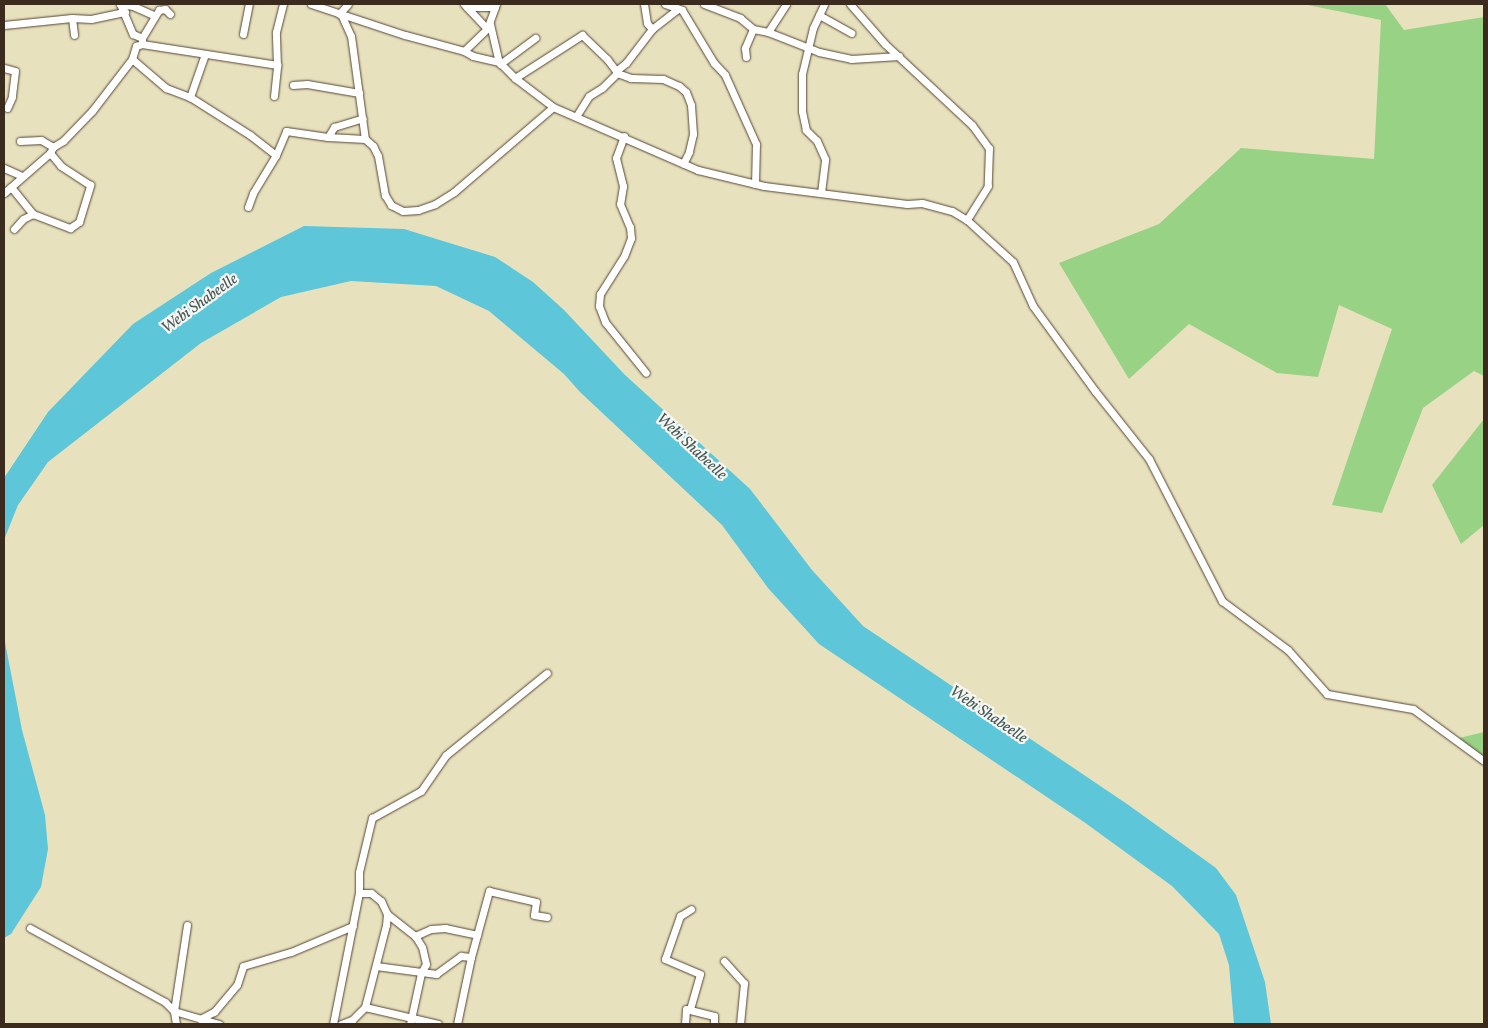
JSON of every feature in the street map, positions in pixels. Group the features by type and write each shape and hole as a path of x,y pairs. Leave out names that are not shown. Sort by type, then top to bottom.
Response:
{"street":[{"path":"120,4 133,34 142,41 205,54 277,65"},
{"path":"120,4 133,6 155,16"},
{"path":"243,34 249,4"},
{"path":"274,96 277,65 276,32 283,4"},
{"path":"311,4 500,63"},
{"path":"340,14 348,4"},
{"path":"644,4 647,23 652,29"},
{"path":"665,4 681,8 714,63 725,75 736,105 756,144 755,184"},
{"path":"704,4 715,5 740,18 753,29 768,32 819,52 851,59 899,56"},
{"path":"768,32 786,4"},
{"path":"821,193 825,159 817,142 806,130 802,111 802,74 808,47 824,4"},
{"path":"850,4 885,44 972,125 989,148 988,186 967,220"},
{"path":"464,51 487,29 496,5 466,5"},
{"path":"466,5 487,29"},
{"path":"577,115 589,96 602,88 626,63 652,29 681,8"},
{"path":"4,192 63,141 92,111 132,59 136,46 142,41 159,10 167,9"},
{"path":"4,25 72,18 91,19 125,12"},
{"path":"340,14 351,36 365,139"},
{"path":"819,14 851,33"},
{"path":"72,18 74,35"},
{"path":"489,20 491,38 500,63 515,78 553,107 577,115 683,164 698,170 755,184 907,204 922,203 952,211 967,220 1013,262 1034,306 1095,392 1149,459 1222,601 1288,650 1327,694 1413,709 1484,761"},
{"path":"746,57 745,48 753,29"},
{"path":"515,78 582,35 607,59 617,72 631,78 663,79 679,86 686,92 691,105 692,134 689,152 683,164"},
{"path":"500,63 535,38"},
{"path":"190,97 205,54"},
{"path":"612,56 617,72"},
{"path":"132,59 146,73 166,88 190,97 250,135 276,155"},
{"path":"4,68 15,70 12,97 7,108"},
{"path":"293,85 307,84 359,94"},
{"path":"248,207 276,155 286,131 328,137 365,139 373,146 378,156 385,195 391,205 403,211 418,210 435,204 454,192 553,107"},
{"path":"328,137 334,127 363,118"},
{"path":"624,136 616,158 623,186 620,204 630,227 631,238 624,256 600,294 599,306 606,322 646,373"},
{"path":"11,187 33,214 70,228 79,222 90,185 61,166 52,150 41,140 20,141"},
{"path":"4,168 22,176"},
{"path":"14,229 23,219 33,214"},
{"path":"333,1024 359,893 359,872 372,818 421,791 446,754 547,673"},
{"path":"457,1024 471,957 490,891 536,902 534,915 547,917"},
{"path":"359,893 371,893 381,901 387,914 415,936 422,947 426,964 421,973 411,1021"},
{"path":"690,1009 700,974 664,960 680,916 691,909"},
{"path":"341,1024 352,1020 365,1007 387,914"},
{"path":"176,1024 174,1011 187,925"},
{"path":"200,1018 214,1012 237,985 243,966 292,952 353,926"},
{"path":"30,928 165,1002 174,1011 219,1024"},
{"path":"415,936 431,930 445,928 477,935"},
{"path":"376,966 436,974 462,956 471,957"},
{"path":"724,961 744,983 740,1024"},
{"path":"365,1007 411,1021 438,1024"},
{"path":"685,1024 686,1008 714,1016 714,1024"}],"green space":[{"path":"1303,4 1385,4 1404,30 1484,17 1484,376 1474,371 1423,408 1382,513 1332,505 1392,329 1339,305 1318,377 1277,373 1189,324 1129,379 1059,263 1159,224 1241,148 1374,159 1381,20"},
{"path":"1484,419 1484,525 1461,544 1432,485"},
{"path":"1484,732 1484,761 1455,739"}],"water":[{"name":"Webi Shabeelle","path":"304,226 404,229 495,257 533,282 564,310 624,374 750,489 812,570 863,626 1127,804 1216,868 1236,895 1265,982 1271,1024 1234,1024 1229,965 1219,934 1172,886 1084,822 819,644 768,588 722,525 580,392 564,374 489,311 436,286 351,281 281,297 201,343 48,462 18,505 4,540 4,478 48,412 133,324 211,273"},
{"path":"4,637 22,730 45,815 48,849 41,887 11,934 4,938"}]}
